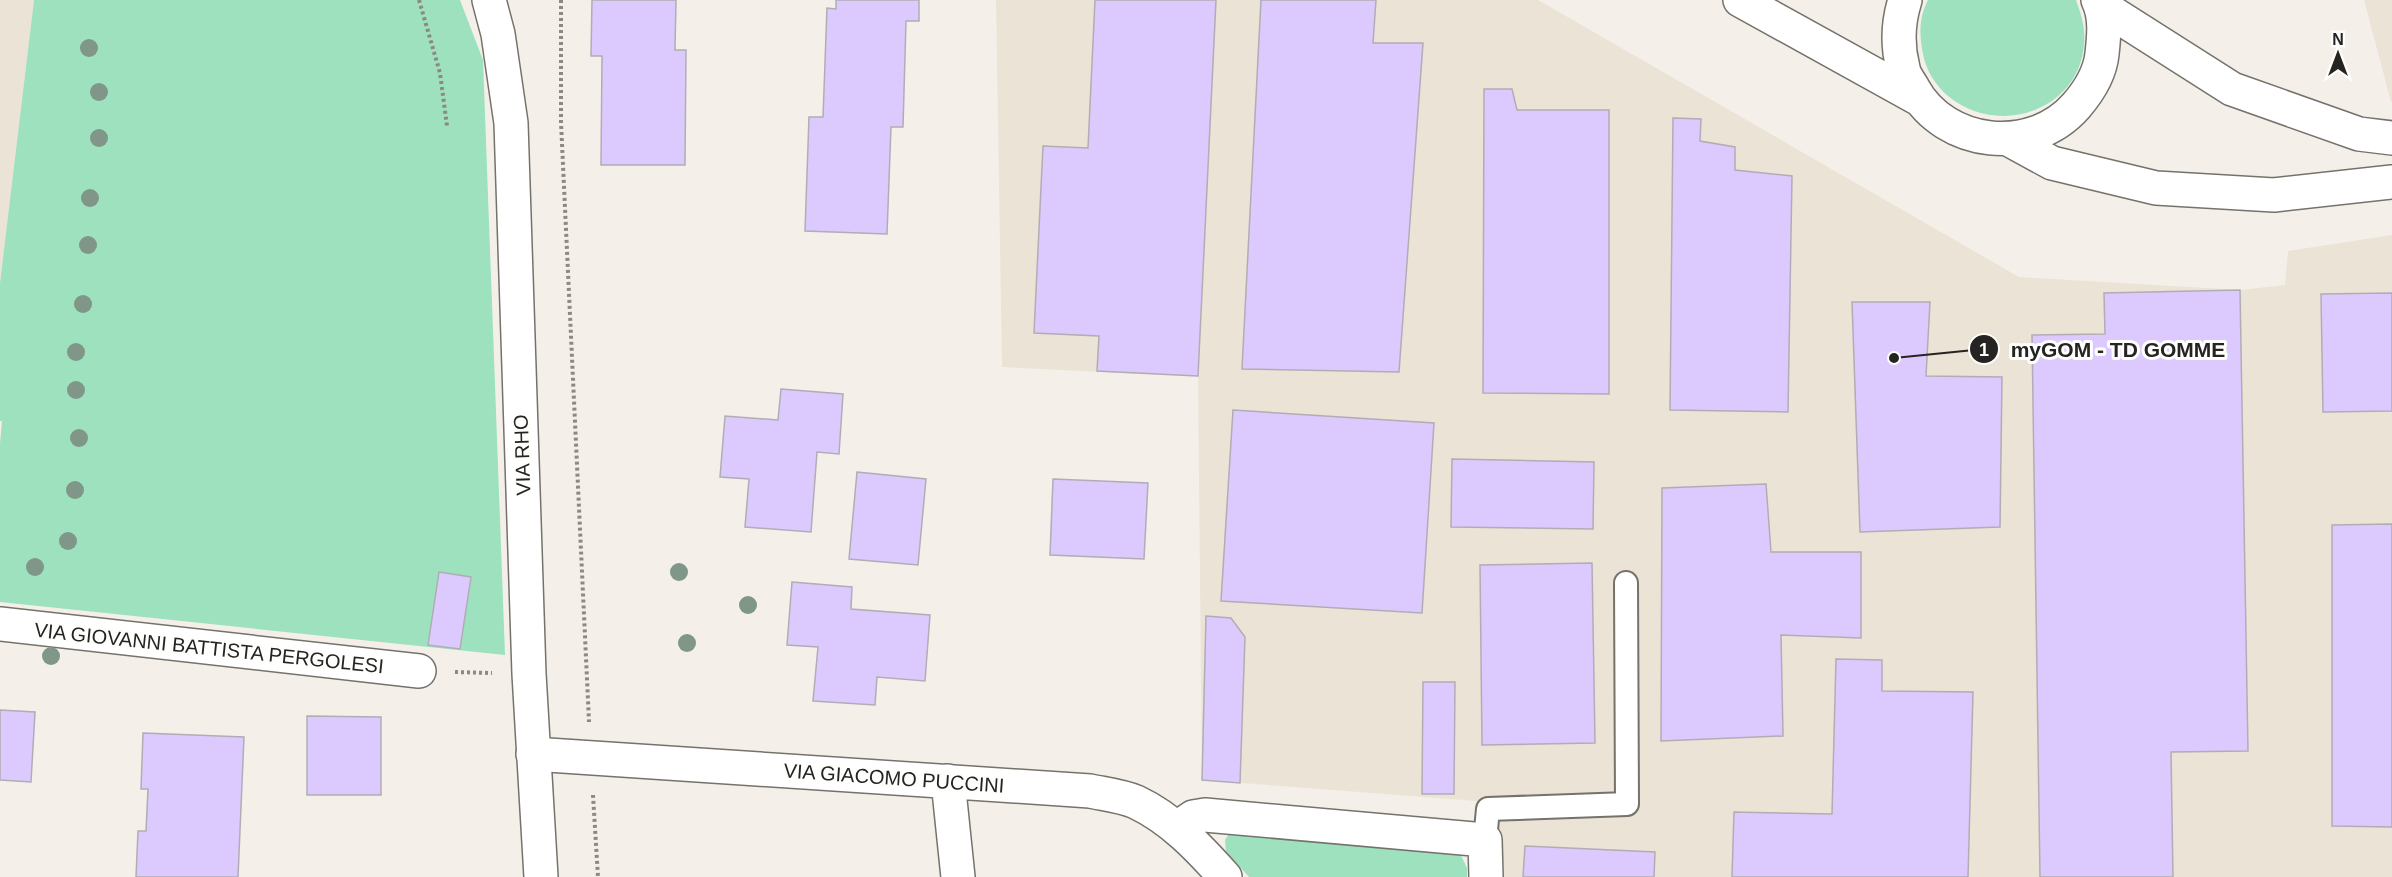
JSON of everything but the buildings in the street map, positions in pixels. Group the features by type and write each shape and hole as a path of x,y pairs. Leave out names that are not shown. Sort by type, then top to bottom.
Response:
{"main road":[{"name":"VIA RHO","path":"480,0 498,34"},
{"name":"VIA RHO","path":"489,0 498,34 511,123 529,674 541,877"},
{"path":"498,0 498,34"},
{"path":"1740,0 1919,99 1944,123 1974,136 2008,140 2039,133 2066,117 2088,93 2101,64 2104,32 2099,2"},
{"path":"1905,0 1898,35 1903,69 1919,99"},
{"path":"2099,2 2232,89 2359,134 2392,138"},
{"path":"2008,140 2052,163 2156,188 2274,195 2392,182"},
{"name":"VIA GIOVANNI BATTISTA PERGOLESI","path":"0,624 419,670"},
{"name":"VIA GIACOMO PUCCINI","path":"533,754 591,756 1090,791 1134,801 1173,825 1200,848 1225,877"},
{"path":"948,782 958,877"},
{"path":"1173,825 1205,815 1485,840 1485,877"}],"lane":[{"path":"1485,840 1488,809 1627,804 1626,583"}],"path":[{"path":"419,0 440,73 447,126"},
{"path":"561,0 561,122 598,877"},
{"path":"419,670 529,674"}],"shaded area":[{"path":"0,0 34,0 0,283"},
{"path":"996,0 1538,0 2019,277 2240,290 2285,285 2288,251 2392,235 2392,877 1492,877 1491,831 1476,801 1202,780 1198,377 1002,367"},
{"path":"2364,0 2392,0 2392,102 2391,102"}],"green space":[{"path":"34,0 460,0 483,60 505,655 0,602 2,421 0,421 0,283"},
{"path":"1928,0 2076,0 2084,33 2084,45 2078,68 2067,87 2051,101 2032,111 2011,116 1989,115 1968,108 1943,92 1926,66 1920,33 1921,20"},
{"path":"1230,832 1459,851 1467,868 1467,877 1249,877 1226,852 1225,840"}],"place":[{"name":"myGOM - TD GOMME","path":"1894,358"}]}
